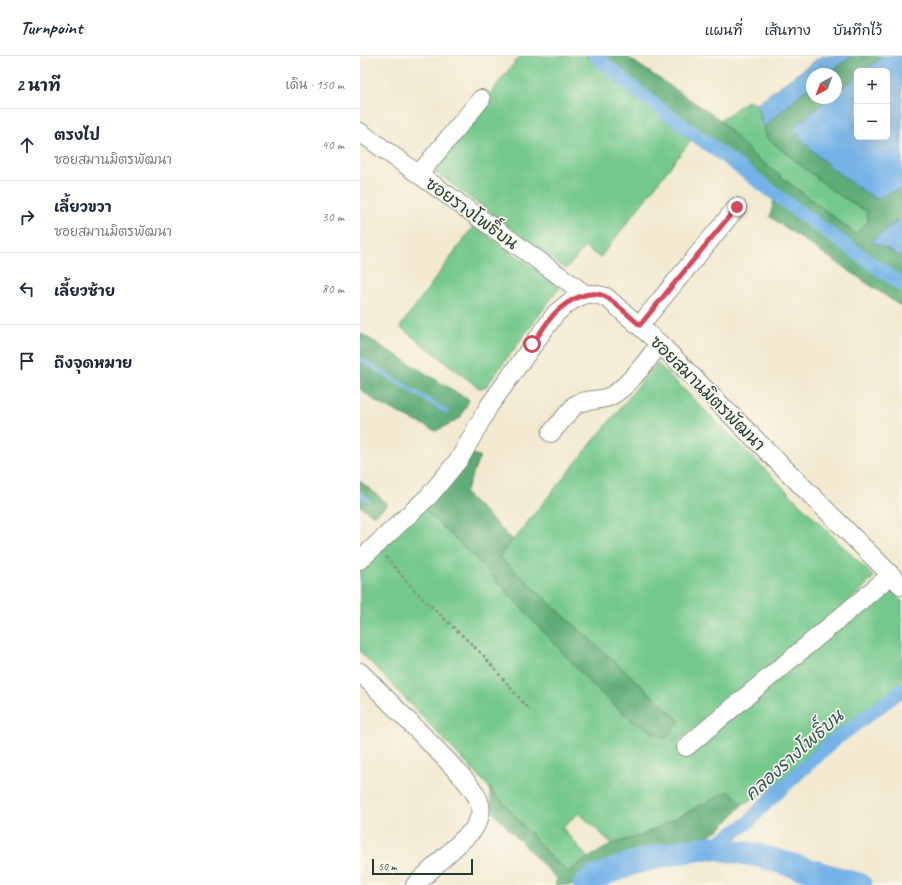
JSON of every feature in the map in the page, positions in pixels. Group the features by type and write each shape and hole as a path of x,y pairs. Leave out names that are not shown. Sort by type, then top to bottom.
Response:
{"street":[{"path":"418,174 480,99"},
{"name":"ซอยรางโพธิ์บน","path":"360,132 585,294"},
{"path":"640,325 737,207"},
{"path":"360,560 429,496 460,458 490,406 556,312 571,301 585,294"},
{"name":"ซอยสมานมิตรพัฒนา","path":"585,294 594,294 606,297 640,325 897,581"},
{"path":"551,433 575,405 580,402 606,398 617,391 629,381 660,344"},
{"path":"686,747 897,581"},
{"path":"360,672 452,766 475,793 479,802 481,813 473,830 415,885"}],"path":[{"path":"376,545 417,593 483,655 530,711"}],"green space":[{"path":"520,56 585,56 691,140 600,258 585,247 566,269 430,168"},
{"path":"585,56 626,56 720,120 753,155 856,234 868,221 866,211 834,192 767,138 764,127 806,90 806,104 823,104 793,128 811,149 831,167 876,199 902,188 902,217 872,241 902,257 902,307 770,217 774,200 691,140"},
{"path":"852,56 883,56 868,68 854,68 854,78 842,88 842,68 835,68"},
{"path":"747,101 756,104 767,138 834,192 866,211 868,221 856,234 753,155 720,120"},
{"path":"474,225 560,287 485,388 479,388 400,327"},
{"path":"360,333 469,400 460,418 436,431 378,403 360,389"},
{"path":"657,363 874,577 845,605 676,743 688,752 889,588 902,601 902,683 827,737 776,786 743,804 729,791 643,835 612,844 579,813 562,827 588,858 568,872 551,857 489,787 360,651 360,568 423,508 483,566 593,686 632,721 665,738 680,721 499,557"},
{"path":"471,454 480,456 465,493 513,540 499,557 680,721 665,739 632,721 593,686 483,566 423,508"},
{"path":"360,481 388,504 374,516 360,506"},
{"path":"489,787 551,857 568,872 612,844 643,835 729,791 743,804 718,830 699,839 621,860 588,875 576,885 555,885 557,879 493,813"}],"water":[{"path":"822,56 852,56 835,68 806,68 806,90 764,127 756,104"},
{"path":"883,56 902,56 902,188 876,199 821,159 793,128 823,104 842,104 842,88 854,78 854,140 890,140 890,68 868,68"},
{"path":"902,217 902,257 872,241"}],"waterway":[{"path":"595,56 643,96 813,222 902,285"},
{"path":"360,359 447,412"},
{"path":"360,494 368,500"},
{"name":"คลองรางโพธิ์บน","path":"711,847 748,823 763,806 832,742 902,690"},
{"path":"585,885 591,879 633,863 669,854 711,847 760,856 860,885"}],"route":[{"path":"532,344 556,312 571,301 585,294 594,294 606,297 640,325 737,207"}]}
